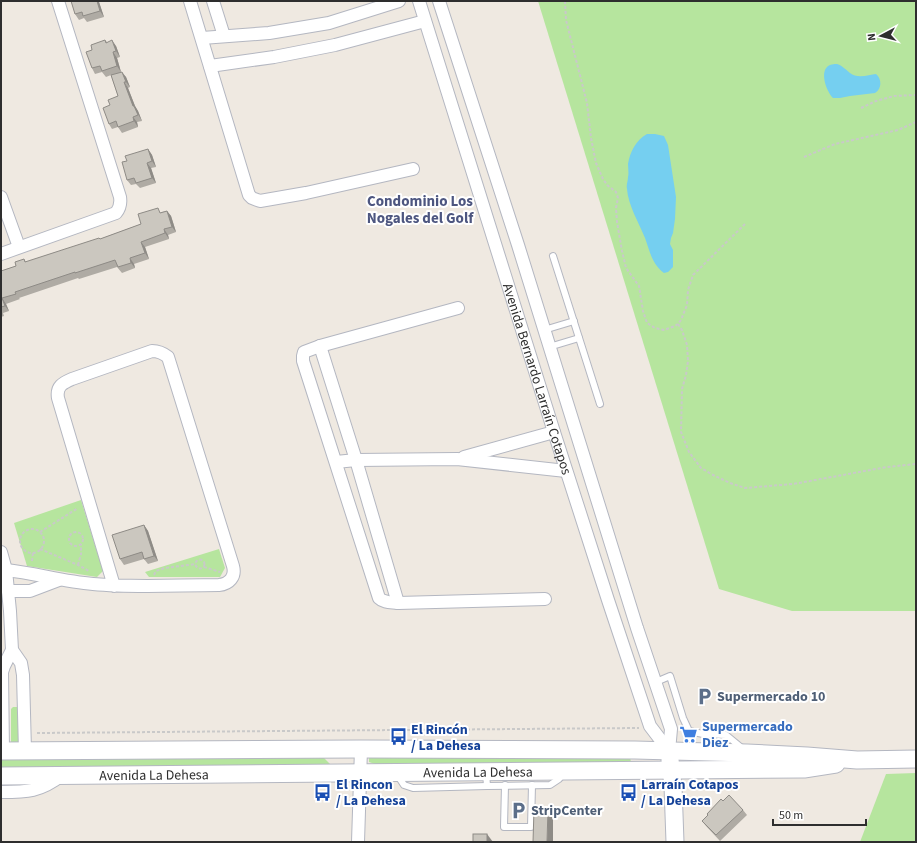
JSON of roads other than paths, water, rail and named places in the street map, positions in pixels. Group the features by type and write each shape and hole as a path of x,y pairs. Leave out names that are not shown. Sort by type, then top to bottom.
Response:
{"street":[{"path":"1,254 116,213 121,203 118,189 58,1"},
{"path":"190,1 249,195 252,198 260,200 306,193 413,169"},
{"path":"213,1 224,36"},
{"path":"202,38 269,33 328,23 399,1"},
{"name":"Avenida Bernardo Larraín Cotapos","path":"419,1 566,471 608,600 650,726 668,750"},
{"name":"Avenida Bernardo Larraín Cotapos","path":"439,1 518,245 637,628 672,729 668,750 673,786 675,842"},
{"path":"210,66 274,57 335,45 425,21"},
{"path":"1,197 19,247"},
{"path":"497,252 518,245"},
{"path":"458,308 320,346 304,352 303,358 378,598 383,602 398,603 545,599"},
{"path":"320,346 356,460 398,603"},
{"path":"6,570 24,572 59,580 114,586 223,584 231,579 234,569 168,357 156,351 152,351 72,378 59,387 57,394 114,586"},
{"path":"458,459 554,432"},
{"path":"336,462 356,460 458,459 566,471"},
{"path":"594,557 613,551"},
{"path":"1,552 6,570 12,650 22,666 25,751"},
{"path":"8,591 30,591 59,580"},
{"path":"608,600 627,595"},
{"path":"2,752 3,668 12,650"},
{"path":"2,704 13,699 18,699 24,702"},
{"path":"358,842 361,749"},
{"name":"Avenida La Dehesa","path":"2,752 361,749 668,750 807,756 857,760 916,759"},
{"name":"Avenida La Dehesa","path":"1,776 396,773 486,779 566,771 804,769 857,760"},
{"path":"1,792 32,791 53,782 62,775"}],"lane":[{"path":"554,256 600,404"},
{"path":"544,330 574,321"},
{"path":"549,347 579,338"},
{"path":"656,682 670,676 683,718 689,730 703,734 726,735 747,753"},
{"path":"486,779 505,786 550,785 559,779 566,771"},
{"path":"505,786 504,827 531,827 532,785"}],"water":[{"path":"837,64 856,76 876,74 880,81 879,89 875,93 833,98 825,83 824,74 828,66"},
{"path":"647,134 664,136 668,145 676,197 675,219 670,244 673,250 673,267 668,272 664,273 657,266 652,257 632,208 627,188 630,155 637,143"}],"place":[{"name":"Supermercado 10","path":"704,696"},
{"name":"Supermercado Diez","path":"689,734"},
{"name":"El Rincón / La Dehesa","path":"398,737"},
{"name":"El Rincon / La Dehesa","path":"323,792"},
{"name":"Larraín Cotapos / La Dehesa","path":"628,792"},
{"name":"StripCenter","path":"518,810"}],"district":[{"name":"Condominio Los Nogales del Golf","path":"420,210"}]}
